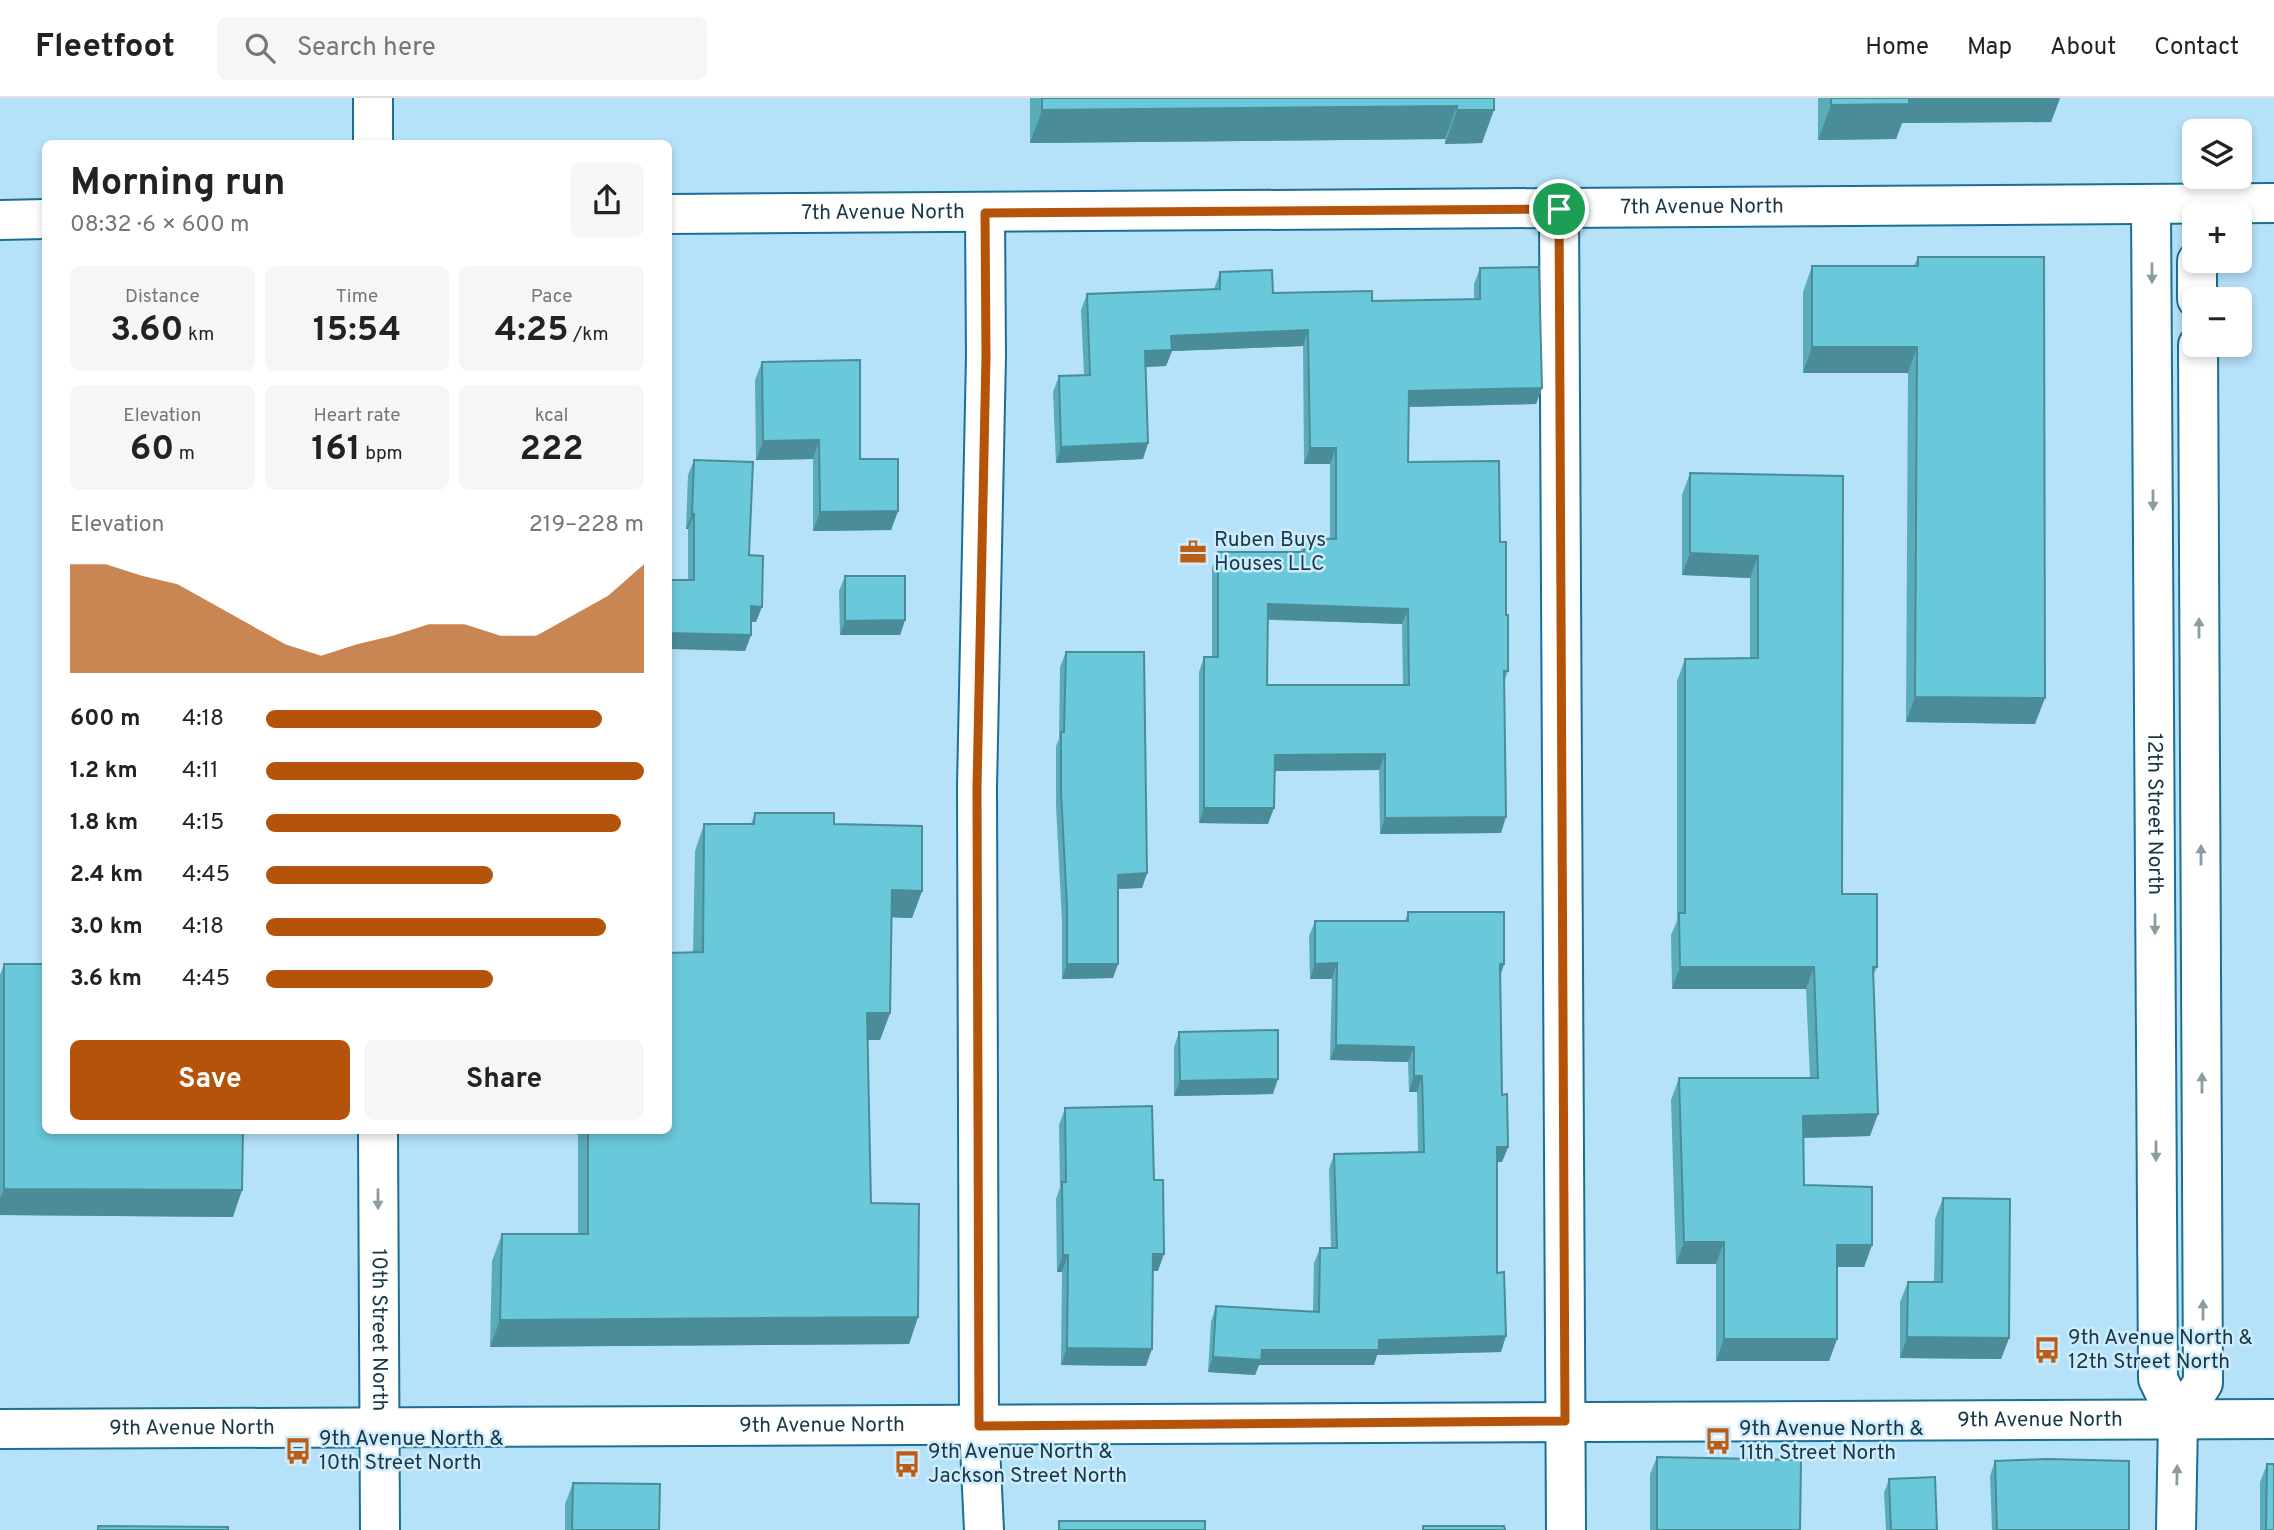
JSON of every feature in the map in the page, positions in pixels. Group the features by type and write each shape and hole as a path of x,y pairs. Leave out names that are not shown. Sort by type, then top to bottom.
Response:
{"street":[{"path":"373,98 373,140"},
{"name":"7th Avenue North","path":"2252,205 2274,203"},
{"name":"7th Avenue North","path":"672,214 2151,205 2182,208"},
{"name":"12th Street North","path":"2151,205 2158,1379 2179,1420 2176,1530"},
{"path":"1559,209 1566,1530"},
{"path":"984,1530 979,1426 977,788 986,369 985,213"},
{"path":"0,220 42,219"},
{"path":"2179,1420 2203,1383 2198,357"},
{"name":"10th Street North","path":"378,1134 380,1530"},
{"name":"9th Avenue North","path":"0,1429 2274,1419"}],"building":[{"path":"1042,98 1494,98 1494,110 1457,110 1457,106 1042,110"},
{"path":"1831,98 1909,98 1909,104 1831,105"},
{"path":"1918,257 2044,257 2045,698 1915,697 1917,347 1812,347 1812,266 1918,266"},
{"path":"1539,267 1542,388 1409,391 1408,462 1499,461 1500,542 1506,542 1508,615 1508,671 1504,671 1506,817 1385,818 1385,754 1275,755 1274,808 1204,808 1204,657 1218,657 1218,552 1304,552 1305,538 1336,539 1336,448 1310,448 1308,330 1171,336 1172,350 1145,351 1148,443 1061,447 1059,376 1090,375 1087,294 1220,289 1220,272 1272,270 1273,293 1372,291 1372,301 1480,299 1480,268","holes":["1268,604 1408,609 1409,685 1267,685"]},
{"path":"860,360 860,459 898,459 898,511 820,512 819,440 763,441 762,362"},
{"path":"694,460 753,462 749,555 763,556 762,607 751,606 751,635 672,633 672,580 694,580"},
{"path":"1690,473 1843,476 1842,894 1877,894 1877,967 1873,967 1878,1114 1803,1116 1804,1185 1872,1187 1872,1245 1837,1245 1837,1339 1724,1339 1724,1242 1684,1242 1679,1078 1818,1078 1814,967 1680,967 1679,913 1685,913 1685,659 1758,658 1758,556 1690,553"},
{"path":"845,576 905,576 905,620 845,621"},
{"path":"1066,652 1144,652 1147,873 1118,875 1118,964 1067,964 1061,792 1061,732 1064,732"},
{"path":"755,813 834,813 834,824 922,826 922,891 892,890 890,1013 867,1013 871,1203 919,1204 918,1317 500,1320 502,1234 588,1234 588,1134 672,1134 672,953 703,952 704,824 754,824"},
{"path":"1408,912 1504,912 1504,964 1500,964 1502,1095 1507,1094 1508,1147 1497,1147 1497,1273 1504,1272 1506,1336 1379,1340 1379,1350 1262,1350 1261,1360 1213,1357 1216,1306 1319,1312 1320,1248 1337,1248 1334,1154 1424,1152 1422,1076 1414,1076 1414,1047 1336,1045 1337,963 1315,964 1315,921 1408,921"},
{"path":"4,964 42,964 42,1134 243,1134 242,1190 4,1189"},
{"path":"1278,1030 1278,1079 1180,1081 1179,1032"},
{"path":"1152,1106 1154,1180 1163,1180 1164,1254 1153,1254 1152,1349 1067,1348 1068,1255 1063,1255 1062,1182 1066,1182 1065,1108"},
{"path":"1943,1198 2010,1199 2009,1338 1907,1337 1908,1282 1942,1282"},
{"path":"1657,1457 1801,1460 1800,1530 1657,1530"},
{"path":"1995,1461 2129,1461 2129,1530 1997,1530"},
{"path":"2267,1464 2274,1464 2274,1530 2266,1530"},
{"path":"1935,1477 1937,1530 1891,1530 1889,1479"},
{"path":"573,1483 660,1484 659,1530 572,1530"},
{"path":"1059,1521 1205,1521 1205,1530 1059,1530"},
{"path":"98,1526 228,1527 228,1530 98,1530"},
{"path":"1423,1526 1504,1526 1505,1530 1423,1530"}],"place":[{"name":"Ruben Buys Houses LLC","path":"1193,552"},
{"name":"9th Avenue North & 12th Street North","path":"2047,1350"},
{"name":"9th Avenue North & 11th Street North","path":"1718,1441"},
{"name":"9th Avenue North & 10th Street North","path":"298,1451"},
{"name":"9th Avenue North & Jackson Street North","path":"907,1464"}],"route":[{"path":"1559,209 1565,1421 979,1426 977,788 986,356 985,213 1559,209"}]}
